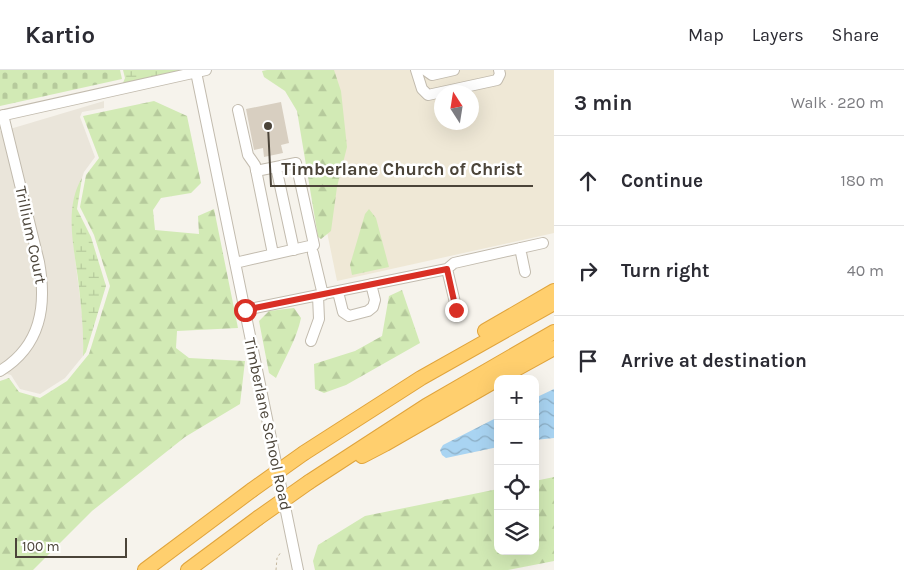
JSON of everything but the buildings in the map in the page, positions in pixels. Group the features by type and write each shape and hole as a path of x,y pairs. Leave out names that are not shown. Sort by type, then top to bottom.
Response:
{"highway":[{"path":"350,423 456,348 554,291"},
{"path":"145,570 304,453 445,364 554,303"},
{"path":"188,570 310,482 426,406 554,332"},
{"path":"505,375 554,348"},
{"path":"310,482 385,444 494,381"}],"street":[{"path":"416,70 422,89 428,95 497,80 500,74 499,70"},
{"path":"425,70 432,75 454,70"},
{"path":"2,115 201,71"},
{"name":"Timberlane School Road","path":"201,71 235,263 298,570"},
{"path":"238,110 248,155 255,165 273,254"},
{"name":"Trillium Court","path":"0,371 12,364 26,349 34,335 39,318 43,284 2,115"},
{"path":"235,263 314,245 296,163 256,171"},
{"path":"276,167 294,250"},
{"path":"245,310 447,269 454,262 543,243"},
{"path":"520,248 525,272"},
{"path":"311,341 319,319 320,295 313,253"},
{"path":"447,269 456,310"},
{"path":"338,292 343,312 349,316 373,307 375,300 371,284"}],"path":[{"path":"276,570 277,558 281,552"}],"shaded area":[{"path":"294,70 554,70 554,233 337,281"},
{"path":"104,101 104,108 82,112 80,117 95,157 84,172 73,206 73,242 84,330 83,356 65,378 40,394 20,389 11,375 7,374 0,377 29,353 37,337 46,301 47,283 10,129"},
{"path":"0,131 3,131 39,284 36,317 30,333 16,354 0,366"}],"green space":[{"path":"0,70 120,70 122,79 0,106"},
{"path":"123,70 185,70 110,87 123,83 125,78"},
{"path":"334,70 341,91 347,147 337,187 331,231 321,239 318,237 297,111 285,91 264,77 262,71"},
{"path":"154,101 187,116 201,183 191,193 161,198 153,210 155,230 199,234 198,216 214,209 238,328 177,331 176,348 189,358 245,361 240,404 185,437 92,511 33,570 0,570 0,381 9,378 19,392 40,398 67,381 89,354 110,286 94,235 80,207 86,175 99,158 83,116"},
{"path":"82,178 77,209 91,237 106,286 86,352 83,356 81,308 72,228 73,202 76,189"},
{"path":"369,209 376,218 389,267 352,275 350,265 365,214"},
{"path":"402,290 420,343 346,385 324,393 315,389 314,364 355,351 382,336 389,296"},
{"path":"294,308 301,318 294,340 276,378 269,373 259,321 269,311"},
{"path":"554,477 554,561 508,570 315,570 313,561 318,545 365,516 494,490 494,555 539,555 539,480"}],"water":[{"path":"554,389 554,438 539,440 539,396"},
{"path":"494,419 494,448 446,458 440,450 443,445"}],"place":[{"name":"Timberlane Church of Christ","path":"268,126"}],"route":[{"path":"245,310 447,269 456,310"}]}
